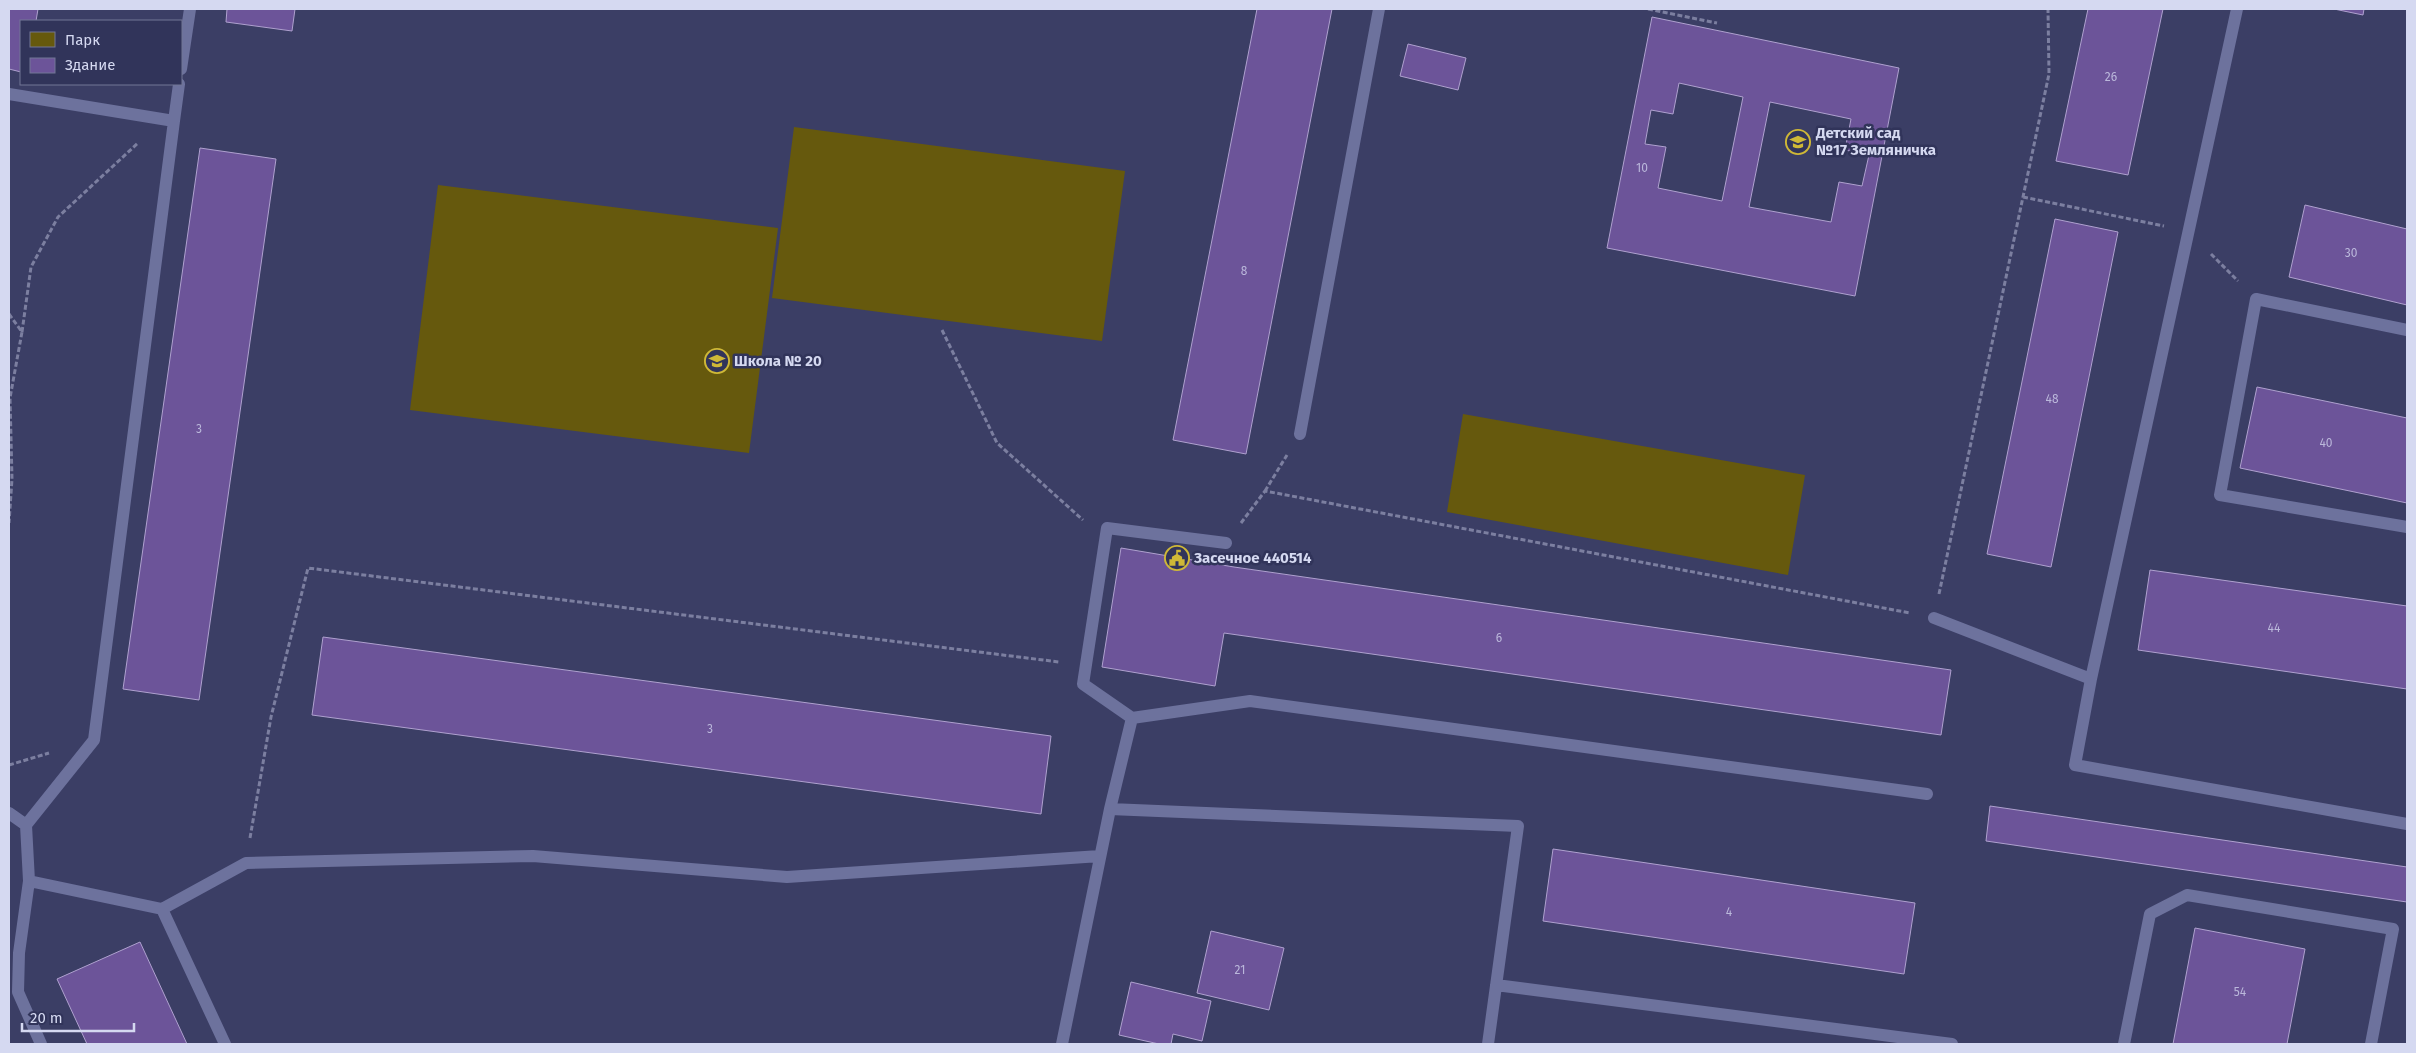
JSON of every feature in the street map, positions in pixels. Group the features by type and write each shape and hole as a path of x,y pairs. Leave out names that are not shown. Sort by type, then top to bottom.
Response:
{"lane":[{"path":"182,61 190,9"},
{"path":"1300,434 1379,9"},
{"path":"2237,9 2187,231 2091,678 2075,765 2407,824"},
{"path":"41,1044 18,992 14,950 29,881 26,825 94,740 169,120 179,85"},
{"path":"9,94 169,120"},
{"path":"2407,330 2256,299 2220,495 2407,527"},
{"path":"1226,543 1107,528 1083,684 1132,718 1250,702 1927,794"},
{"path":"1934,618 2091,678"},
{"path":"1062,1044 1110,809 1132,718"},
{"path":"1110,809 1518,826 1488,1044"},
{"path":"9,813 26,825"},
{"path":"29,881 162,909 246,863 533,856 787,877 1100,856"},
{"path":"2124,1044 2150,914 2187,895 2394,929 2371,1044"},
{"path":"162,909 224,1044"},
{"path":"1496,985 1952,1044"}],"path":[{"path":"1648,9 1717,23"},
{"path":"1265,491 1934,618 2049,74 2048,9"},
{"path":"9,523 12,478 10,398 31,267 58,216 169,120"},
{"path":"2023,197 2187,231 2256,299"},
{"path":"9,314 22,332"},
{"path":"942,330 997,444 1090,526 1107,528"},
{"path":"1226,543 1265,491 1300,434"},
{"path":"246,863 271,717 308,568 1060,662"}],"green space":[{"path":"794,127 1125,171 1102,341 772,298"},
{"path":"438,185 778,228 749,453 410,410"},
{"path":"1463,414 1805,475 1788,575 1447,512"}],"building":[{"path":"9,9 38,9 36,20 20,20 20,72 9,69"},
{"path":"227,9 295,9 292,31 226,22"},
{"path":"1257,9 1332,9 1246,454 1173,440"},
{"path":"2088,9 2163,9 2128,175 2056,161"},
{"path":"2334,9 2364,9 2363,15"},
{"path":"1652,17 1899,68 1855,296 1607,248","holes":["1679,83 1743,97 1722,201 1658,188 1666,147 1645,144 1651,110 1673,114","1770,102 1851,119 1845,150 1869,155 1862,186 1839,182 1831,222 1749,207"]},
{"path":"1408,44 1466,58 1458,90 1400,76"},
{"path":"200,148 276,159 199,700 123,689"},
{"path":"2305,205 2407,229 2407,305 2289,277"},
{"path":"2055,219 2118,232 2051,567 1987,554"},
{"path":"2257,387 2407,418 2407,503 2240,468"},
{"path":"1121,548 1234,567 1951,670 1941,735 1224,633 1215,686 1102,667"},
{"path":"2150,570 2407,606 2407,689 2138,650"},
{"path":"323,637 1051,736 1041,814 312,715"},
{"path":"1990,806 2407,867 2407,902 1986,841"},
{"path":"1553,849 1915,903 1904,974 1543,921"},
{"path":"2195,928 2305,949 2287,1044 2173,1044"},
{"path":"1211,931 1284,948 1269,1010 1197,993"},
{"path":"140,942 187,1044 87,1044 57,979"},
{"path":"1131,982 1211,1001 1202,1041 1173,1034 1171,1044 1159,1044 1119,1035"}],"place":[{"name":"Детский сад №17 Земляничка","path":"1798,142"},
{"name":"Школа № 20","path":"717,361"},
{"name":"Засечное 440514","path":"1177,558"}]}
